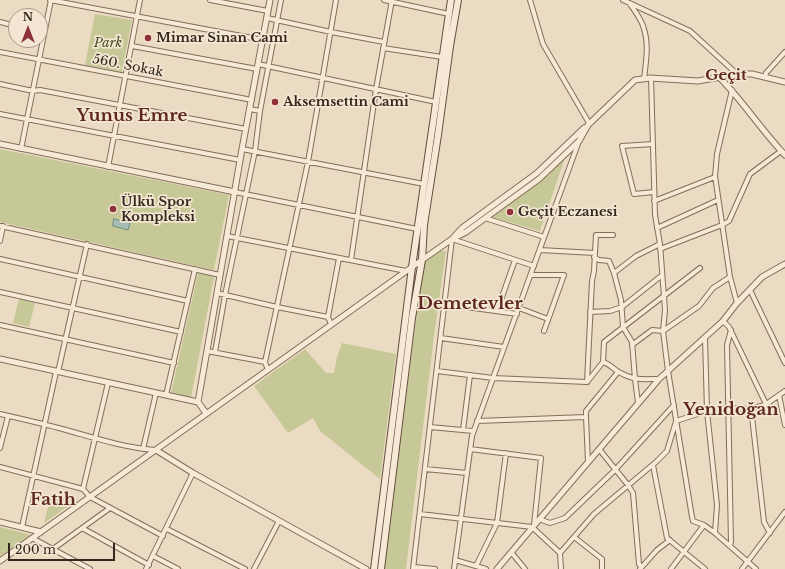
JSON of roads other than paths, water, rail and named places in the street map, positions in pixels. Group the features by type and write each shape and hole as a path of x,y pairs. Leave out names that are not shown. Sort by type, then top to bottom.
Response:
{"main road":[{"path":"374,569 417,229 450,0"},
{"path":"381,569 412,318 422,260 424,224 458,0"}],"street":[{"path":"50,0 263,40"},
{"path":"108,167 140,0"},
{"path":"210,0 268,11"},
{"path":"198,402 240,160 270,0"},
{"path":"215,352 225,295 247,194 255,151 260,111 281,0"},
{"path":"268,370 266,362 308,162 324,78 336,0"},
{"path":"384,0 448,14"},
{"path":"530,0 543,44 588,124"},
{"path":"622,0 690,31 737,74"},
{"path":"351,260 376,89 392,1"},
{"path":"630,3 644,27 646,65 644,79"},
{"path":"267,18 384,42"},
{"path":"132,46 258,66 268,66 436,102"},
{"path":"21,149 40,60 41,48"},
{"path":"383,48 442,57"},
{"name":"560. Sokak","path":"0,52 252,100"},
{"path":"764,77 785,52"},
{"path":"435,569 413,568 452,239 462,228 537,173 635,80 651,78 698,81 737,74 752,74 785,82"},
{"path":"660,249 729,221 750,174 783,153 770,140 732,90 719,77"},
{"path":"651,78 654,201 660,244 661,276 665,310 663,331 668,371 692,517 695,523 704,525 715,533 756,569"},
{"path":"0,84 33,91 40,90 246,129"},
{"path":"732,90 717,154 715,177 730,277 737,302"},
{"path":"250,109 260,111"},
{"path":"0,114 240,160"},
{"path":"454,569 473,431 579,141 588,124"},
{"path":"0,561 331,324 452,239 466,232 539,179 579,141"},
{"path":"0,144 417,229"},
{"path":"653,144 622,146 634,194 654,192"},
{"path":"242,149 424,184"},
{"path":"654,201 715,177"},
{"path":"657,228 718,200"},
{"path":"485,218 544,238"},
{"path":"0,241 1,226 87,244 220,275"},
{"path":"587,382 590,312 596,235 613,235"},
{"path":"228,236 406,272"},
{"path":"452,239 534,266"},
{"path":"22,528 44,424 66,339 87,244"},
{"path":"614,273 636,256 660,244"},
{"path":"540,250 595,255 599,260 609,261 614,273 621,300 623,327 632,345 638,403"},
{"path":"331,324 328,317 339,258"},
{"path":"0,259 188,301"},
{"path":"497,311 515,260"},
{"path":"497,569 659,379 723,321 737,302 762,277 785,264"},
{"path":"587,382 603,362 604,342 700,268"},
{"path":"166,395 195,269"},
{"path":"531,275 564,275 544,331"},
{"path":"590,312 610,311 622,307 661,276"},
{"path":"632,345 652,330 663,331 699,306 713,288 730,277"},
{"path":"750,290 785,363"},
{"path":"0,292 181,332"},
{"path":"217,293 328,317"},
{"path":"445,304 517,314"},
{"path":"519,308 548,320"},
{"path":"723,321 730,330 766,404"},
{"path":"0,325 174,363"},
{"path":"730,330 727,345 730,545"},
{"path":"441,338 504,347"},
{"path":"705,338 707,411 717,505 715,533"},
{"path":"207,351 266,362"},
{"path":"0,360 198,402 206,413"},
{"path":"603,362 609,364 618,372 632,379 659,379"},
{"path":"437,371 493,378 587,382"},
{"path":"588,462 586,411 618,372"},
{"path":"463,430 470,375"},
{"path":"83,489 108,383"},
{"path":"676,421 707,411 728,408 751,408 766,404 785,391"},
{"path":"143,449 156,393"},
{"path":"779,395 785,425"},
{"path":"539,519 550,523 565,518 615,470 674,405"},
{"path":"751,408 764,522 770,534"},
{"path":"0,414 95,438 143,449 156,450 193,474 366,569"},
{"path":"0,448 8,416"},
{"path":"477,421 586,417"},
{"path":"560,553 594,514 653,465 667,451 676,421"},
{"path":"430,427 473,431"},
{"path":"470,449 542,458 533,526"},
{"path":"599,449 628,485 633,494 640,568"},
{"path":"476,566 497,523 506,454"},
{"path":"653,465 666,534 670,540 683,552 705,569"},
{"path":"0,467 33,477 83,489 90,497 163,536"},
{"path":"425,469 467,473"},
{"path":"82,528 148,567 193,474"},
{"path":"53,549 110,508"},
{"path":"742,569 770,534 785,512"},
{"path":"420,514 533,526 560,553 562,569"},
{"path":"254,569 279,521"},
{"path":"0,522 41,532"},
{"path":"671,569 704,525"},
{"path":"167,529 245,569"},
{"path":"574,537 602,559 602,569"},
{"path":"32,538 90,569"},
{"path":"640,568 657,550 670,540"},
{"path":"512,552 525,569"},
{"path":"153,556 178,569"},
{"path":"456,560 486,569"}],"place":[{"name":"Mimar Sinan Cami","path":"148,38"},
{"name":"Aksemsettin Cami","path":"275,102"},
{"name":"Ülkü Spor Kompleksi","path":"113,209"},
{"name":"Geçit Eczanesi","path":"510,212"}],"district":[{"name":"Geçit","path":"726,76"},
{"name":"Yunus Emre","path":"132,116"},
{"name":"Demetevler","path":"470,304"},
{"name":"Yenidoğan","path":"731,410"},
{"name":"Fatih","path":"53,500"}],"park label":[{"name":"Park","path":"108,43"}]}
